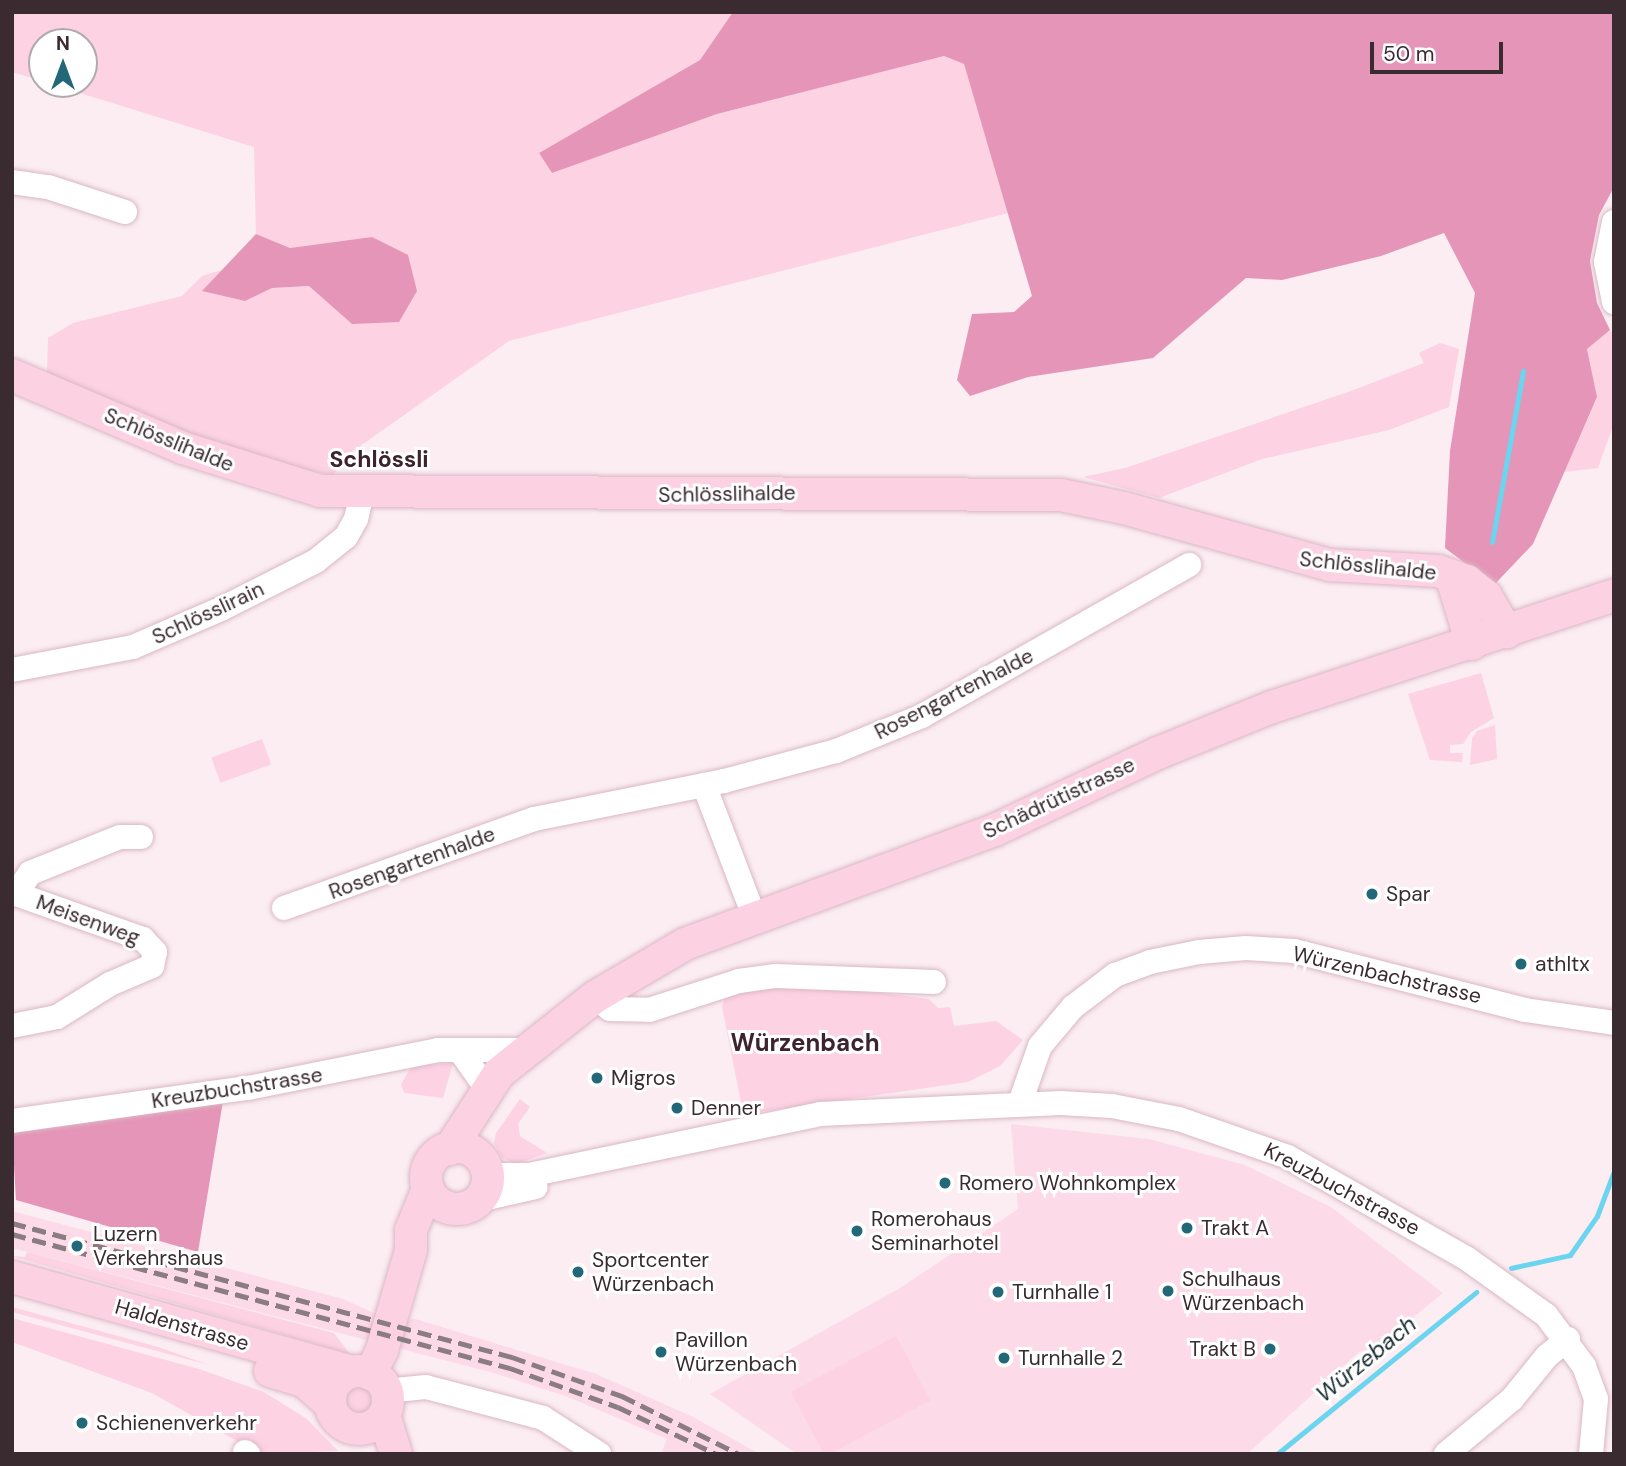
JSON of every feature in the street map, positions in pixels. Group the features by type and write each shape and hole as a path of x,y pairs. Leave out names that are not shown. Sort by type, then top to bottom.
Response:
{"main road":[{"name":"Schlösslihalde","path":"12,375 253,473 320,491 362,494 1061,495 1124,508 1287,556 1349,567 1424,569 1467,581 1486,596 1507,632"},
{"name":"Schlösslihalde","path":"1452,578 1472,644"},
{"name":"Schädrütistrasse","path":"461,1179 487,1089 529,1050 595,998 685,944 754,916 983,834 1158,753 1272,707 1472,644 1614,595"},
{"name":"Schädrütistrasse","path":"461,1179 487,1118 529,1050"},
{"path":"351,1428 367,1428 382,1350 411,1250 461,1179"},
{"name":"Haldenstrasse","path":"12,1277 373,1388"},
{"name":"Haldenstrasse","path":"12,1299 299,1380 317,1390 330,1404 337,1419 351,1428 375,1454"},
{"path":"330,1404 334,1386 373,1388"},
{"path":"373,1388 396,1454"}],"street":[{"path":"12,182 48,187 125,212"},
{"path":"1614,222 1606,262 1614,302"},
{"name":"Schlösslirain","path":"12,670 133,647 221,609 316,561 346,537 356,519 362,494"},
{"name":"Rosengartenhalde","path":"284,908 534,819 704,785 836,751 922,716 1189,565"},
{"path":"704,785 754,916"},
{"name":"Meisenweg","path":"12,1026 57,1017 110,984 152,966 155,952 143,939 14,894 30,873 120,837 141,837"},
{"name":"Würzenbachstrasse","path":"1020,1103 1040,1046 1073,1007 1115,975 1150,962 1199,952 1294,951 1525,1010 1614,1023"},
{"path":"595,998 610,1010 649,1010 739,981 776,976 933,982"},
{"name":"Kreuzbuchstrasse","path":"12,1121 248,1088 438,1050 529,1050"},
{"path":"461,1052 487,1089"},
{"name":"Kreuzbuchstrasse","path":"461,1179 529,1175 798,1118 1020,1103 1112,1106 1179,1119 1288,1157 1465,1258 1546,1315 1568,1339 1605,1396 1591,1454"},
{"path":"1447,1454 1512,1399 1547,1356 1568,1339"},
{"path":"373,1388 426,1387 543,1418 598,1454"}],"shaded area":[{"path":"12,12 733,12 700,60 539,153 552,173 717,114 944,56 964,64 1008,213 509,341 353,451 333,475 277,465 230,451 47,374 48,338 73,323 182,296 202,276 222,270 203,291 245,301 272,288 310,286 352,324 372,237 290,248 256,234 254,147 96,98 98,28 28,28 28,77 12,72"},
{"path":"733,12 1614,12 1614,187 1599,215 1590,261 1597,303 1610,330 1587,349 1597,397 1533,544 1494,585 1445,548 1450,451 1475,293 1444,233 1381,256 1282,280 1246,278 1153,358 1028,377 970,396 957,380 972,314 1014,312 1032,296 964,64 944,56 717,114 552,173 539,153 700,60"},
{"path":"256,234 290,248 372,237 408,255 417,291 399,322 352,324 309,286 272,288 245,301 202,291"},
{"path":"1610,330 1614,334 1614,423 1598,468 1564,472 1597,398 1587,349"},
{"path":"1440,343 1459,349 1449,407 1389,430 1262,459 1159,498 1083,477 1125,468 1351,391 1424,363 1419,353"},
{"path":"1481,673 1494,718 1471,732 1463,744 1450,745 1450,753 1463,753 1462,762 1430,760 1408,694"},
{"path":"1495,725 1497,759 1470,765 1472,739 1477,731"},
{"path":"262,739 271,764 220,783 211,757"},
{"path":"811,984 929,999 938,1008 950,1007 954,1026 996,1021 1023,1040 1000,1066 968,1082 752,1113 741,1103 722,1006 725,998 731,993"},
{"path":"453,1063 443,1098 404,1093 401,1084 412,1066"},
{"path":"520,1099 530,1107 518,1124 520,1136 547,1153 516,1164 502,1158 494,1143 496,1133"},
{"path":"223,1101 198,1252 16,1200 12,1130"},
{"name":"Schulhaus Würzenbach","path":"1011,1124 1149,1139 1245,1165 1331,1207 1443,1293 1377,1347 1359,1352 1247,1454 797,1454 710,1394 900,1288 1018,1209"},
{"path":"12,1211 343,1299 374,1313 406,1322 412,1318 596,1374 691,1416 760,1454 669,1454 662,1451 667,1439 568,1397 494,1373 12,1248"},
{"path":"27,1252 334,1333 350,1354 12,1256 25,1257"},
{"path":"12,1307 158,1347 209,1365 12,1312"},
{"path":"12,1318 199,1369 264,1392 307,1419 338,1451 260,1454 152,1393 12,1342"},
{"path":"896,1336 930,1400 830,1454 824,1454 791,1392"},
{"path":"359,1385 370,1389 374,1400 370,1411 359,1415 348,1411 344,1400 348,1389"}],"waterway":[{"path":"1492,542 1523,371"},
{"path":"1511,1268 1570,1255 1597,1216 1614,1171"},
{"name":"Würzebach","path":"1277,1454 1476,1292"}],"railway":[{"path":"12,1223 512,1357 622,1396 739,1454"},
{"path":"12,1234 510,1368 618,1407 716,1454"}],"place":[{"name":"Spar","path":"1372,894"},
{"name":"athltx","path":"1521,964"},
{"name":"Migros","path":"597,1078"},
{"name":"Denner","path":"677,1108"},
{"name":"Romero Wohnkomplex","path":"945,1183"},
{"name":"Trakt A","path":"1187,1228"},
{"name":"Romerohaus Seminarhotel","path":"857,1231"},
{"name":"Luzern Verkehrshaus","path":"77,1246"},
{"name":"Sportcenter Würzenbach","path":"578,1272"},
{"name":"Schulhaus Würzenbach","path":"1168,1291"},
{"name":"Turnhalle 1","path":"998,1292"},
{"name":"Trakt B","path":"1270,1349"},
{"name":"Pavillon Würzenbach","path":"661,1352"},
{"name":"Turnhalle 2","path":"1004,1358"},
{"name":"Schienenverkehr","path":"82,1423"}],"district":[{"name":"Schlössli","path":"379,459"},
{"name":"Würzenbach","path":"805,1043"}]}
